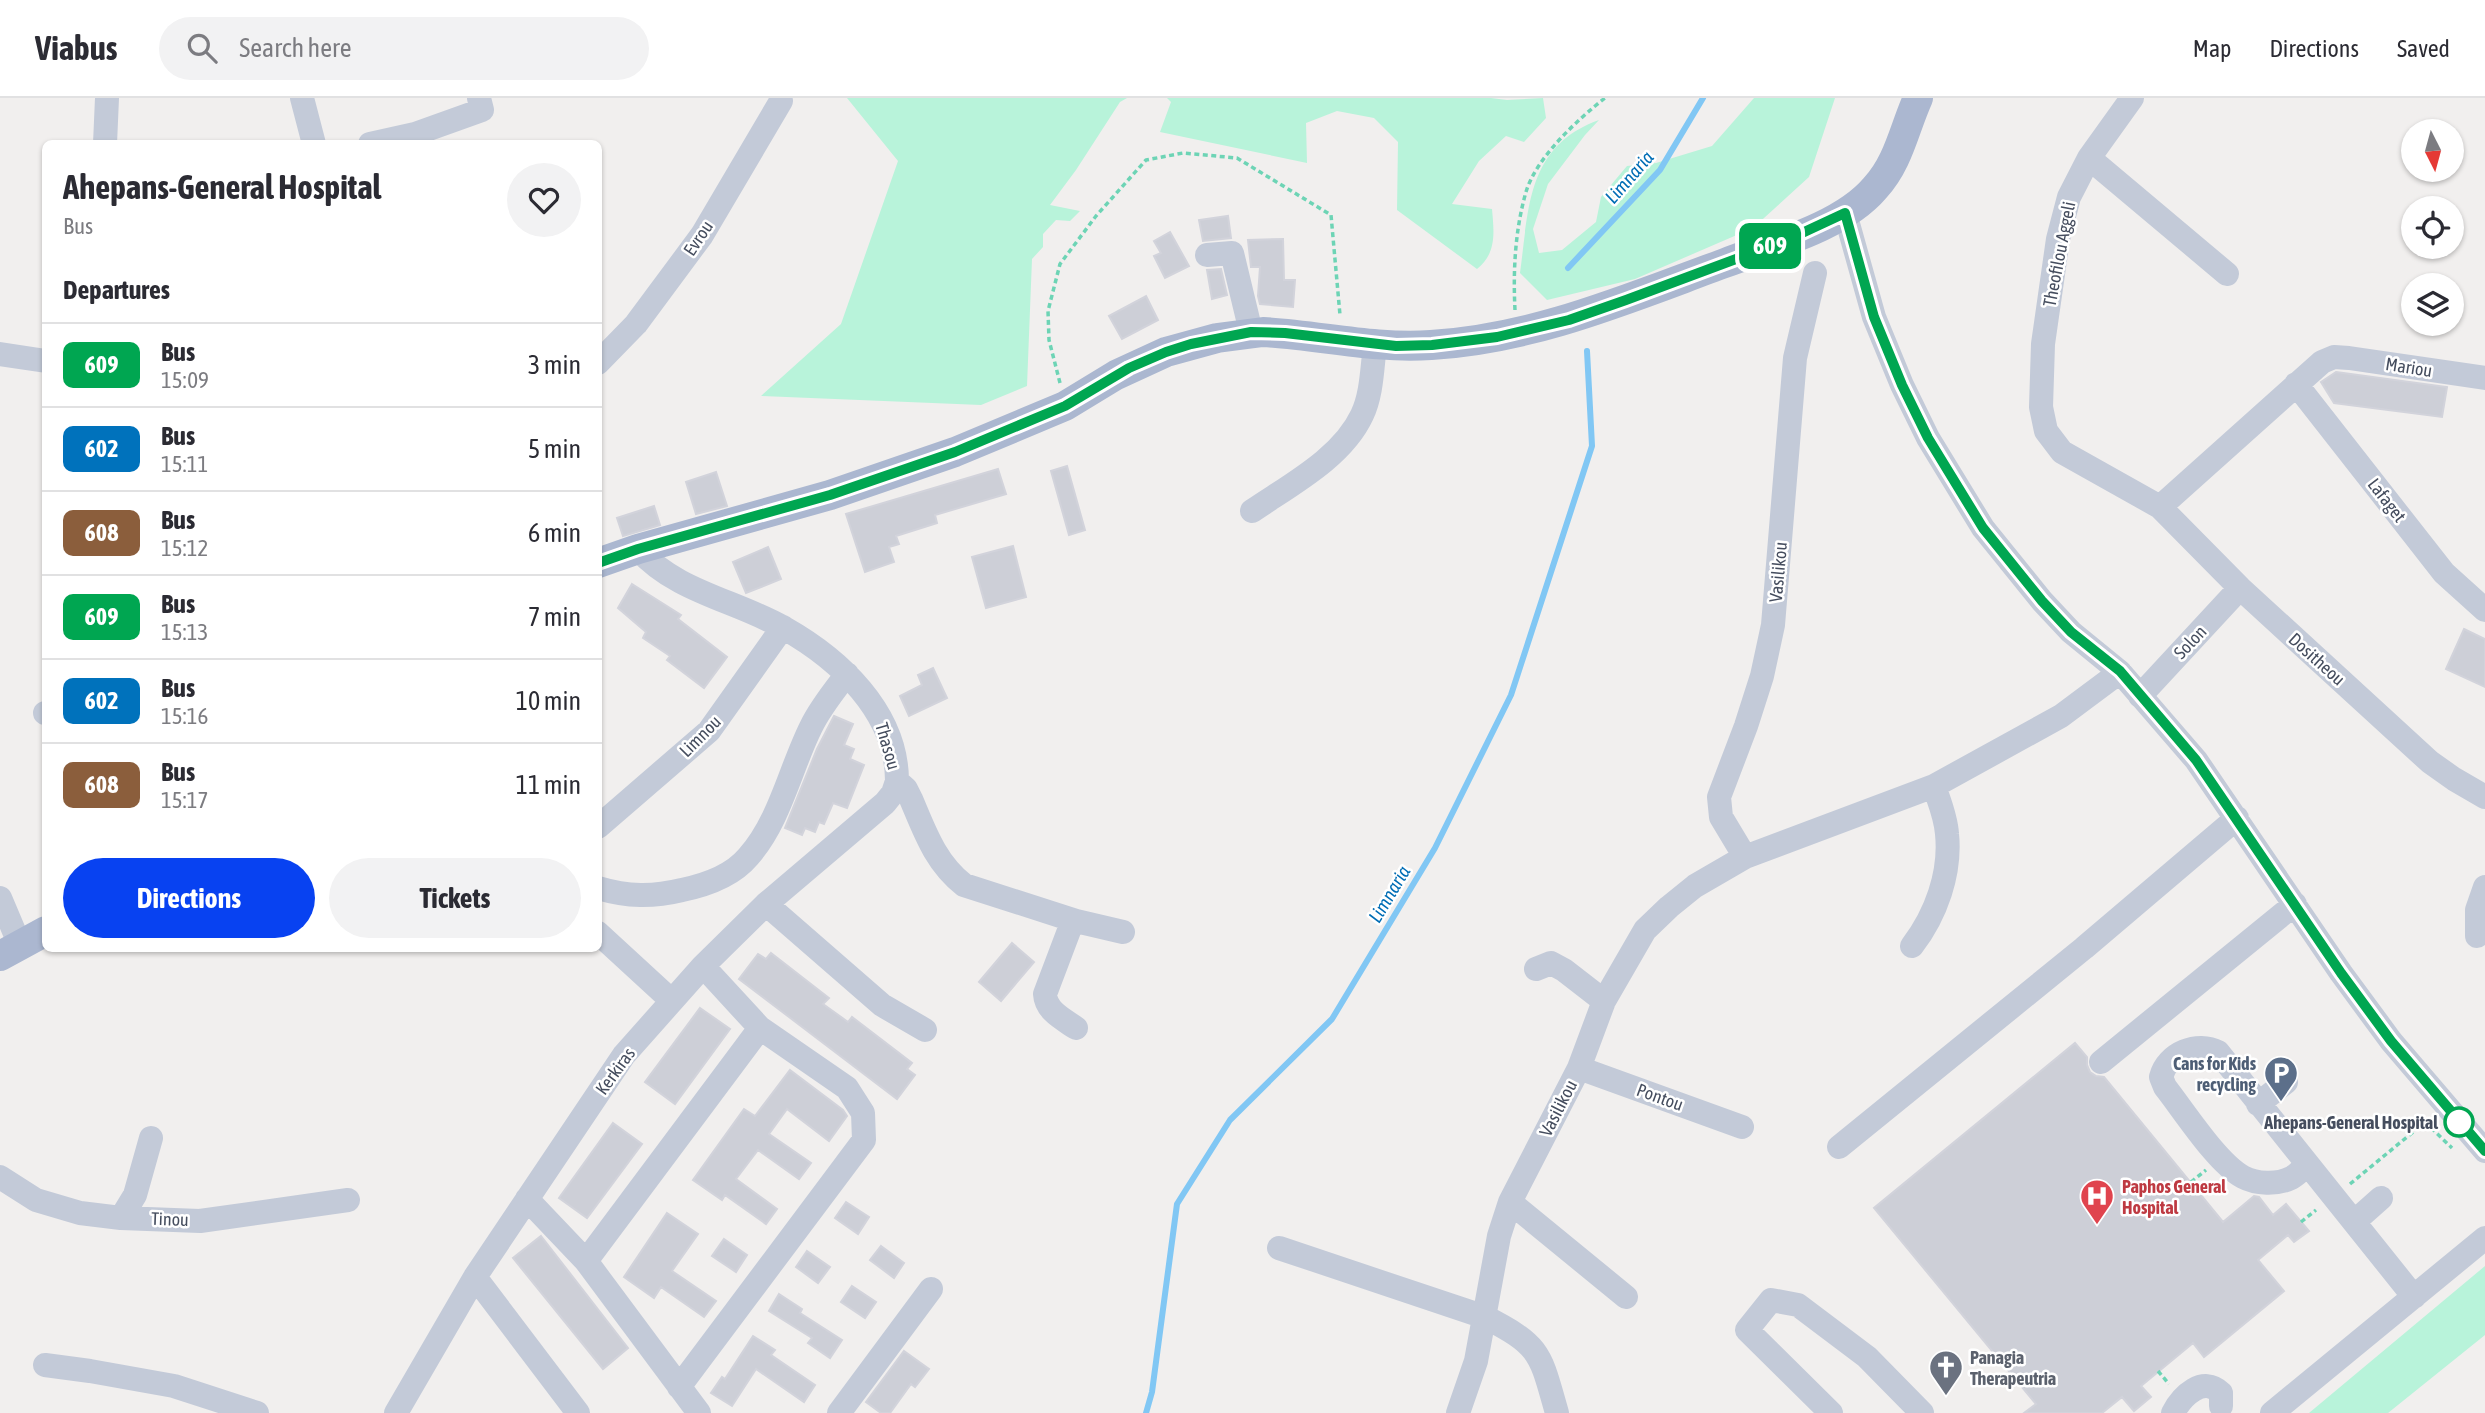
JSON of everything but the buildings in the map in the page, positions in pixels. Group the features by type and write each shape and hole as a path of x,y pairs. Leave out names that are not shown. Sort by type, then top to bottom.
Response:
{"main road":[{"path":"613,554 869,482 988,439 1065,406 1116,375 1166,352 1191,344 1251,332 1285,333 1375,345 1432,345 1515,333 1569,320 1787,240 1845,213 1874,190 1893,164 1918,98"}],"street":[{"path":"106,140 107,98"},
{"path":"302,98 313,140"},
{"path":"388,140 415,134 482,110 479,98"},
{"name":"Theofilou Aggeli","path":"2132,98 2089,158 2070,197 2058,239 2043,344 2041,407 2046,431 2062,452 2160,507"},
{"name":"Evrou","path":"602,359 636,324 702,235 781,101"},
{"path":"2089,158 2227,274"},
{"path":"1845,213 1874,317 1902,385 1928,438 1983,528 2042,601 2071,632 2120,671 2188,750 2238,818 2384,1032 2444,1106 2485,1151"},
{"path":"1207,254 1232,253 1251,332"},
{"name":"Vasilikou","path":"1745,858 1721,817 1719,797 1746,726 1773,625 1795,358 1815,273"},
{"path":"1252,510 1316,467 1353,431 1363,413 1369,391 1375,345"},
{"path":"0,354 42,360"},
{"name":"Mariou","path":"2296,384 2322,362 2334,356 2485,378"},
{"path":"2160,507 2296,384"},
{"name":"Lafaget","path":"2296,384 2444,573 2485,610"},
{"name":"Dositheou","path":"2160,507 2240,588 2430,762 2485,797"},
{"name":"Thasou","path":"613,554 783,627 846,674 872,704 883,722 895,758 897,781 906,789 937,858 949,873 964,885 1073,920 1124,932"},
{"name":"Solon","path":"2140,696 2240,588"},
{"name":"Limnou","path":"602,824 709,731 783,627"},
{"name":"Vasilikou","path":"1458,1413 1476,1361 1499,1236 1510,1202 1579,1068 1604,1001 1645,930 1695,886 1745,858 1934,786 2061,716 2120,671"},
{"path":"602,889 639,896 669,893 707,883 742,863 768,825 823,705 846,674"},
{"name":"Kerkiras","path":"396,1413 475,1278 624,1055 703,966 766,904 885,803 893,793 897,781"},
{"path":"1912,946 1934,912 1948,850 1947,831 1934,786"},
{"path":"1839,1147 2084,948 2238,818"},
{"path":"2477,936 2477,910 2485,887"},
{"path":"0,898 22,944"},
{"path":"766,904 882,1004 925,1030"},
{"path":"2101,1062 2295,904"},
{"path":"1073,920 1045,1000 1051,1010 1076,1028"},
{"path":"602,937 672,1001"},
{"path":"1536,969 1551,963 1604,1001"},
{"path":"679,1387 863,1140 863,1113 847,1088 760,1028 703,966"},
{"path":"586,1261 760,1028"},
{"path":"2308,1165 2290,1178 2279,1181 2263,1183 2244,1178 2221,1157 2165,1087 2162,1072 2189,1048 2209,1047 2218,1052 2414,1297"},
{"name":"Pontou","path":"1579,1068 1742,1127"},
{"path":"2258,1104 2286,1082"},
{"path":"121,1218 135,1195 151,1138"},
{"name":"Tinou","path":"0,1177 36,1200 80,1213 121,1218 200,1221 348,1200"},
{"path":"2354,1222 2381,1198"},
{"path":"527,1199 586,1261 699,1413"},
{"path":"1510,1202 1626,1297"},
{"path":"2272,1413 2485,1238"},
{"path":"1279,1248 1485,1317 1516,1332 1535,1348 1546,1373 1557,1413"},
{"path":"475,1278 578,1413"},
{"path":"839,1413 931,1289"},
{"path":"1831,1413 1747,1330 1771,1300 1798,1305 1867,1357 1922,1413"},
{"path":"45,1365 174,1386 257,1413"},
{"path":"2173,1413 2190,1392 2206,1385 2213,1386 2221,1393 2220,1411"}],"path":[{"path":"1515,333 1513,263 1526,190 1545,157 1564,133 1605,98"},
{"path":"1065,406 1049,340 1048,310 1060,264 1146,160 1183,153 1237,158 1331,215 1342,341"},
{"path":"2399,1143 2444,1106"}],"green space":[{"path":"847,98 1127,98 1120,102 1050,205 1080,211 1070,221 1056,220 1043,234 1043,247 1032,259 1027,386 981,405 761,396 841,324 898,161"},
{"path":"1167,98 1543,98 1546,118 1524,142 1506,136 1479,161 1452,204 1492,209 1493,242 1488,256 1477,269 1397,210 1398,142 1374,118 1337,111 1306,123 1307,163 1160,132 1171,102"},
{"path":"1754,98 1835,98 1809,177 1753,228 1635,279 1547,300 1520,273 1530,202 1536,182 1545,162 1575,131 1599,120 1548,184 1533,229 1539,253 1562,250 1596,222 1601,197 1627,166 1656,163 1712,146"},
{"path":"2485,1266 2485,1335 2388,1413 2309,1413"}],"waterway":[{"name":"Limnaria","path":"1568,268 1660,170 1703,98"},
{"name":"Limnaria","path":"1146,1413 1152,1392 1177,1204 1230,1120 1332,1019 1435,848 1511,695 1592,446 1587,351"}],"bus line":[{"name":"609","path":"602,561 830,495 955,452 1065,406 1129,368 1191,344 1251,332 1285,333 1396,346 1432,345 1497,337 1569,320 1626,300 1787,240 1845,213 1874,317 1902,385 1928,438 1983,528 2042,601 2071,632 2120,671 2180,740 2238,818 2341,973 2391,1041 2485,1151"}],"place":[{"name":"Cans for Kids recycling","path":"2281,1103"},
{"name":"Ahepans-General Hospital","path":"2459,1122"},
{"name":"Paphos General Hospital","path":"2097,1226"},
{"name":"Panagia Therapeutria","path":"1946,1397"}]}
